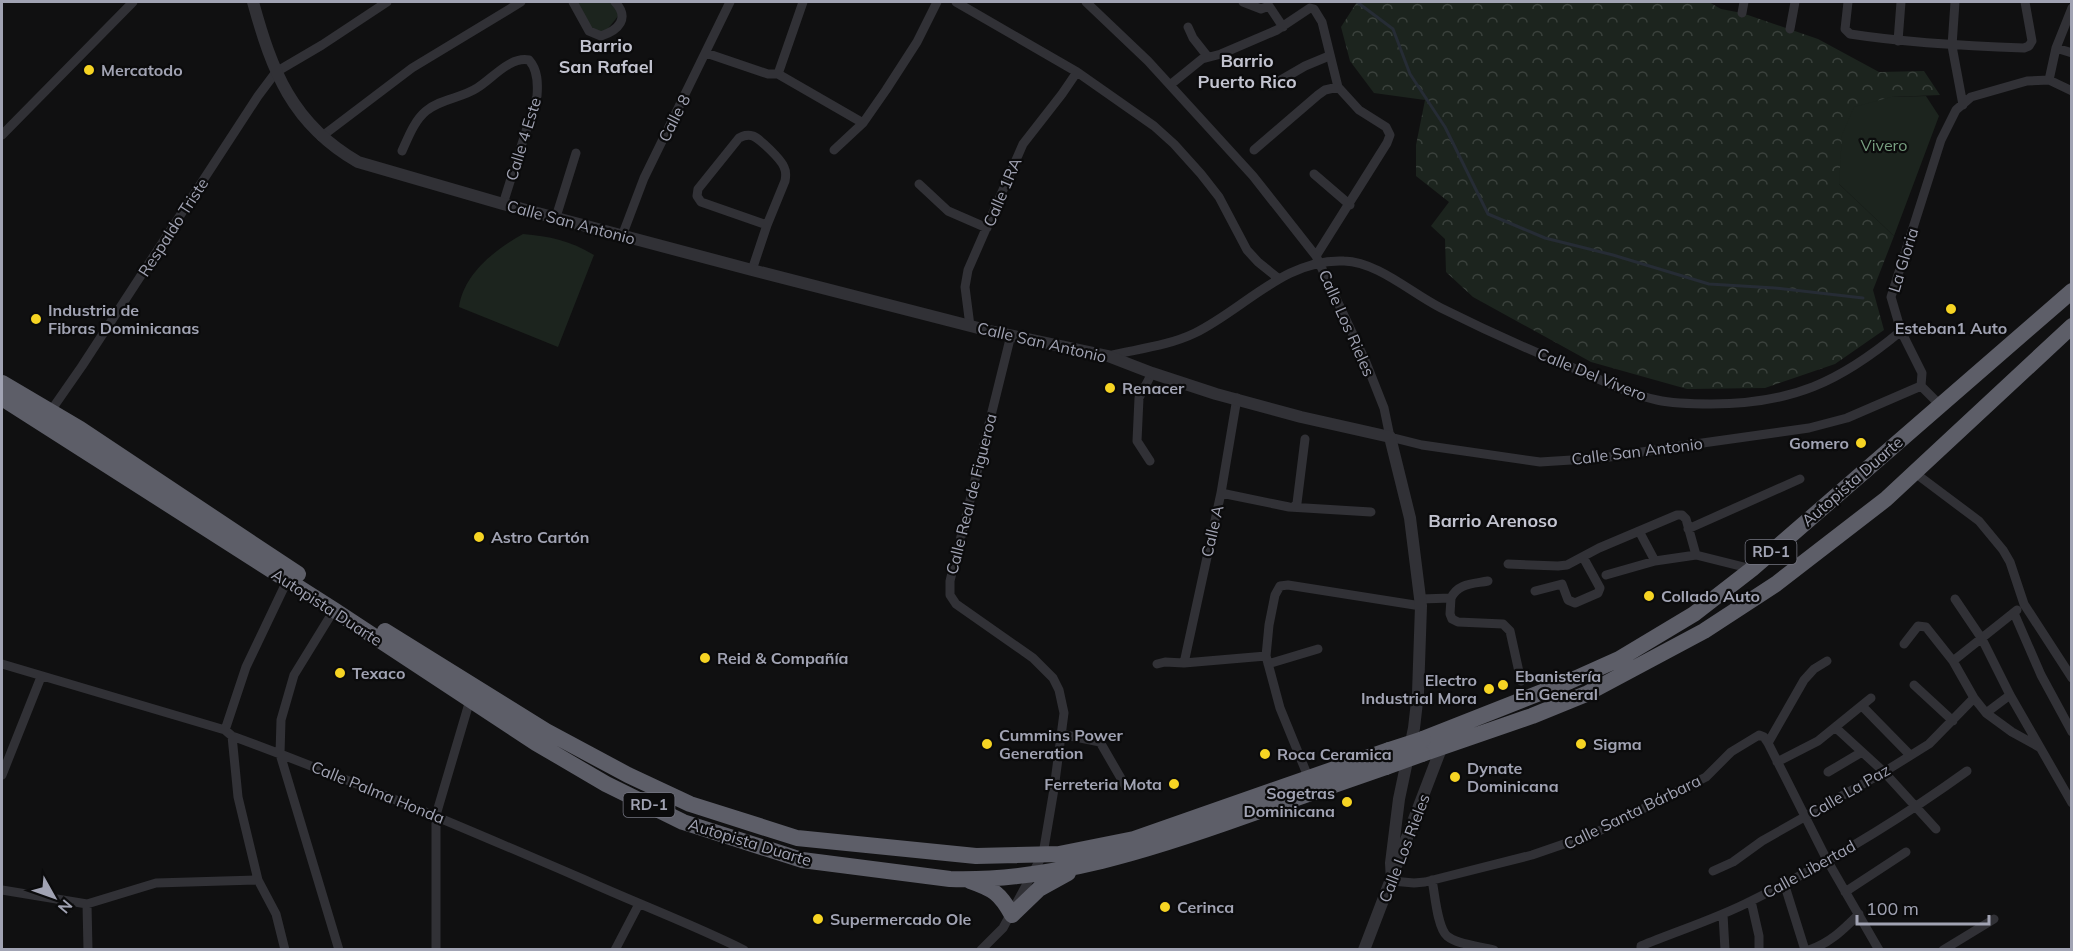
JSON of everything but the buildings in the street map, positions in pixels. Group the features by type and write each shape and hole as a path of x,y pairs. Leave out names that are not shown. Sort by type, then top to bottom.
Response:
{"highway":[{"name":"Autopista Duarte","path":"2,383 80,429 333,597 546,731 628,775 690,804 797,838 976,856 1059,854 1134,839 1309,779 1419,740 1570,681 1619,659 1694,614 1752,569 2072,291"},
{"name":"Autopista Duarte","path":"1419,740 1442,746 1532,716 1586,694 1704,631 1776,584 1886,499 2072,326"},
{"name":"Autopista Duarte","path":"2,398 334,610 536,743 606,784 683,822 802,860 966,879 1034,874 1083,865 1161,846 1386,767 1419,740"},
{"path":"966,879 996,892 1004,900 1012,915 1039,889 1083,865"}],"street":[{"path":"2,135 133,2"},
{"name":"Calle San Antonio","path":"253,2 265,46 293,103 321,137 358,162 503,204 752,270 970,326 1108,356 1216,394 1301,417 1422,445 1540,462 1603,458 1809,429 1847,417 1921,386"},
{"path":"276,72 387,2"},
{"path":"321,137 412,68 521,2"},
{"path":"573,2 589,31 601,36 622,20 622,10 615,2"},
{"name":"Calle 8","path":"622,236 644,178 730,2"},
{"path":"778,74 803,2"},
{"path":"834,150 863,123 917,42 937,2"},
{"path":"956,2 1077,72 1154,126 1174,144 1219,197 1247,250 1279,279"},
{"name":"Calle Los Rieles","path":"1086,2 1148,61 1253,176 1318,260 1365,360 1384,408 1410,518 1421,602 1419,740 1398,799 1391,862 1392,881"},
{"path":"1243,2 1260,9 1270,4 1283,27"},
{"path":"1742,13 1744,2"},
{"path":"1790,29 1795,2"},
{"path":"1848,2 1845,29 1847,33 1952,46 2024,48 2029,46 2031,41 2025,2"},
{"path":"1898,41 1900,2"},
{"path":"1955,2 1952,46 1963,105"},
{"path":"1170,85 1202,59 1221,54 1283,27 1312,8 1322,22 1338,87 1359,110 1389,132 1387,143 1318,260"},
{"path":"2049,80 2056,48 2072,9"},
{"path":"1188,27 1193,38 1208,57"},
{"path":"2056,48 2072,53"},
{"path":"706,53 768,74 778,74 863,123"},
{"path":"1274,84 1305,66 1329,57"},
{"name":"Calle 4 Este","path":"402,151 420,117 431,107 470,93 521,59 529,60 535,68 538,83 537,96 503,204"},
{"name":"Respaldo Triste","path":"50,412 276,72"},
{"name":"Calle 1RA","path":"970,326 965,287 968,270 1023,144 1077,72"},
{"path":"1963,105 1971,97 2026,81 2049,80 2072,91"},
{"path":"1254,150 1318,95 1325,90 1338,87"},
{"name":"La Gloria","path":"1921,386 1922,373 1901,331 1891,297 1941,140 1956,110 1963,105"},
{"path":"752,270 766,225 785,181 784,167 780,159 757,139 746,135 739,138 698,189 697,196 701,202 766,225"},
{"path":"556,217 576,153"},
{"path":"1314,174 1350,204"},
{"path":"919,184 948,211 987,228"},
{"name":"Calle Del Vivero","path":"1108,356 1169,343 1194,333 1221,318 1279,279 1318,260 1361,264 1394,280 1442,309 1515,344 1610,384 1658,400 1675,403 1729,404 1764,400 1795,393 1839,376 1901,331"},
{"name":"Calle Real de Figueroa","path":"1011,335 950,581 951,595 956,604 1033,658 1053,678 1059,690 1064,712 1043,854"},
{"path":"1150,461 1137,441 1139,398 1152,373"},
{"path":"1921,386 1941,406"},
{"name":"Calle A","path":"1184,663 1221,493 1237,398"},
{"path":"1294,507 1297,503 1305,440"},
{"path":"1915,473 1979,521 2003,550 2024,604 2072,678"},
{"path":"1688,529 1800,479"},
{"path":"1221,493 1289,507 1371,512"},
{"path":"1508,564 1558,566 1677,515 1682,515 1696,555"},
{"path":"1639,531 1655,561"},
{"path":"1606,575 1655,561 1696,555 1752,569"},
{"path":"1535,591 1562,584 1568,600 1575,603 1598,593 1600,588 1583,557"},
{"path":"285,950 276,914 258,880 238,797 229,733 246,667 287,581"},
{"path":"1488,581 1460,587 1454,592 1451,598 1450,614 1452,619 1458,622 1507,626 1521,681"},
{"path":"1309,779 1280,708 1267,660 1269,625 1275,595 1280,586 1288,585 1421,602 1451,598"},
{"path":"1954,598 1982,639 2010,695 2072,803"},
{"path":"1953,661 2024,604"},
{"path":"334,610 294,675 281,720 280,754 339,950"},
{"path":"2014,613 2041,675 2072,732"},
{"path":"1904,644 1918,627 1926,627 1953,661 1974,698 1986,713 2012,732 2041,748"},
{"path":"1157,664 1267,660 1318,648"},
{"path":"1827,661 1814,669 1804,680 1768,743 1804,817 1878,949"},
{"name":"Calle Palma Honda","path":"2,664 41,677 143,704 229,733 436,815 704,930 744,950"},
{"path":"2,775 3,762 41,677"},
{"path":"1914,685 1953,722"},
{"path":"1986,713 2010,695"},
{"path":"1777,762 1818,741 1871,698"},
{"name":"Calle La Paz","path":"1713,871 1733,862 1761,841 1929,744 1974,698"},
{"path":"436,950 436,815 470,700"},
{"path":"1862,706 1910,755"},
{"path":"1836,728 1884,772 1936,829"},
{"path":"1061,734 1100,742 1126,787"},
{"name":"Calle Santa Bárbara","path":"1392,881 1414,883 1432,880 1522,858 1573,842 1706,777 1731,752 1759,735 1764,737 1768,743"},
{"name":"Calle Los Rieles","path":"1364,950 1442,746"},
{"path":"1828,772 1862,752"},
{"name":"Calle Libertad","path":"1641,948 1752,901 1827,860 1916,806 1967,771"},
{"path":"1845,892 1906,852"},
{"path":"981,950 1003,928 1012,915 1043,854"},
{"path":"2,890 87,904 156,883 258,880"},
{"path":"1432,880 1440,922 1446,934 1458,940 1494,950"},
{"path":"1784,883 1807,950 1838,935 1858,914"},
{"path":"1752,901 1759,936 1759,950"},
{"path":"87,904 88,950"},
{"path":"615,950 639,904"},
{"path":"1723,914 1725,950"},
{"path":"1943,950 1994,919"}],"green space":[{"path":"575,2 613,2 619,15 602,33 590,29"},
{"path":"1357,2 1709,2 1721,9 1742,13 1818,39 1879,72 1924,71 1940,95 1891,97 1839,184 1894,236 1873,290 1884,330 1835,364 1765,388 1687,389 1591,362 1473,297 1446,272 1445,239 1431,226 1449,202 1416,176 1416,145 1425,100 1374,93 1350,61 1341,27"},
{"name":"Vivero","path":"1926,96 1939,116 1894,236 1839,184 1842,135 1854,107 1891,97"},
{"path":"523,234 560,240 594,255 558,347 459,307 467,283 474,273 502,247"}],"waterway":[{"path":"1357,2 1393,29 1410,74 1445,127 1488,214 1545,238 1613,255 1709,284 1775,288 1863,298"}],"place":[{"name":"Mercatodo","path":"89,70"},
{"name":"Esteban1 Auto","path":"1951,309"},
{"name":"Industria de Fibras Dominicanas","path":"36,319"},
{"name":"Renacer","path":"1110,388"},
{"name":"Gomero","path":"1861,443"},
{"name":"Astro Cartón","path":"479,537"},
{"name":"Collado Auto","path":"1649,596"},
{"name":"Reid & Compañía","path":"705,658"},
{"name":"Texaco","path":"340,673"},
{"name":"Ebanistería En General","path":"1503,685"},
{"name":"Electro Industrial Mora","path":"1489,689"},
{"name":"Cummins Power Generation","path":"987,744"},
{"name":"Sigma","path":"1581,744"},
{"name":"Roca Ceramica","path":"1265,754"},
{"name":"Dynate Dominicana","path":"1455,777"},
{"name":"Ferreteria Mota","path":"1174,784"},
{"name":"Sogetras Dominicana","path":"1347,802"},
{"name":"Cerinca","path":"1165,907"},
{"name":"Supermercado Ole","path":"818,919"}],"district":[{"name":"Barrio San Rafael","path":"606,56"},
{"name":"Barrio Puerto Rico","path":"1247,71"},
{"name":"Barrio Arenoso","path":"1493,521"}]}
